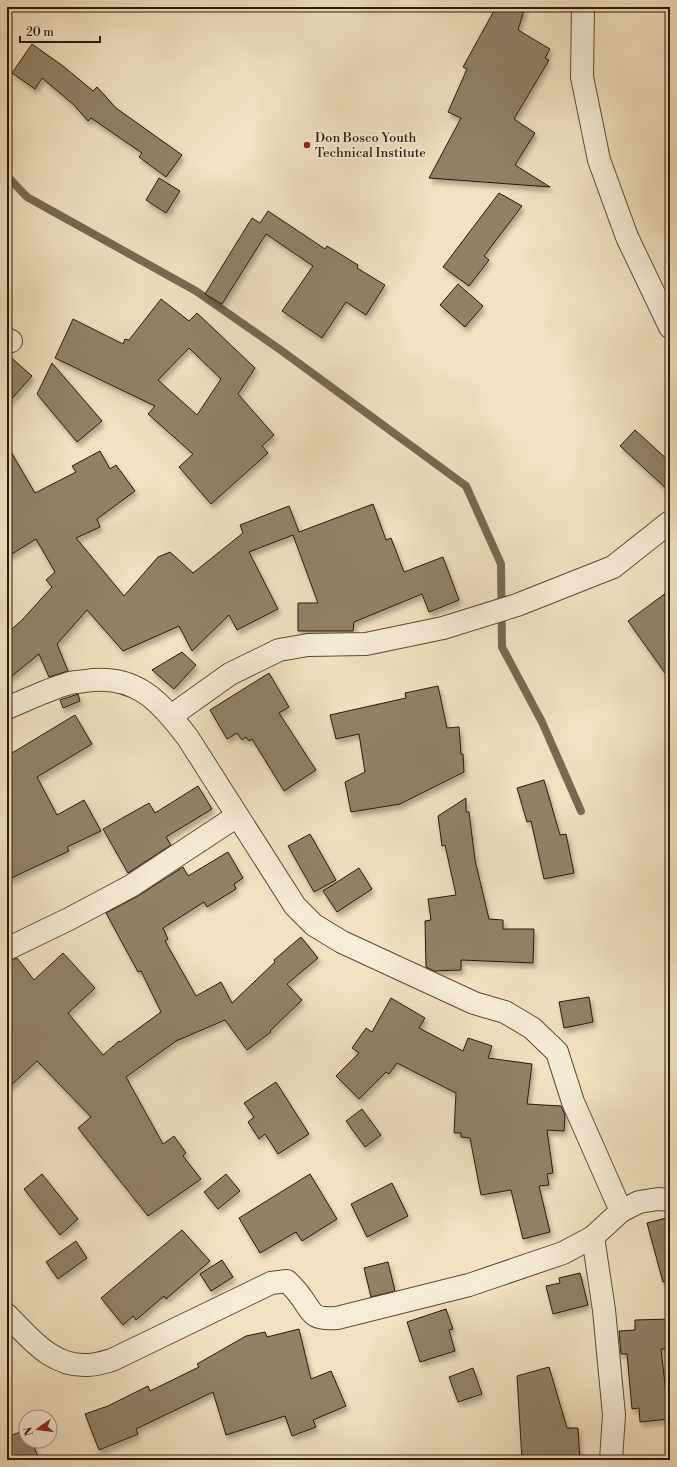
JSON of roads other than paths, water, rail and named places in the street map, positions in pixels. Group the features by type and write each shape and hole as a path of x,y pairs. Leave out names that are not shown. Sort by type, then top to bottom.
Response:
{"street":[{"path":"583,7 582,77 599,160 627,237 670,327"},
{"path":"171,716 230,674 279,650 308,645 366,644 443,628 517,605 612,568 670,522"},
{"path":"7,708 68,683 95,679 122,681 150,696 171,716 188,738 295,906 314,925 342,942 474,1004 505,1012 532,1028 557,1052 573,1102 621,1212"},
{"path":"7,949 69,919 131,886 237,816"},
{"path":"7,1316 44,1351 66,1363 89,1365 112,1360 272,1283 287,1281 299,1293 311,1314 323,1319 337,1318 469,1285 563,1253 593,1238 621,1212 639,1202 658,1198 670,1200"},
{"path":"593,1238 604,1310 614,1415 611,1460"}],"waterway":[{"path":"7,176 27,197 196,291 282,351 466,486 501,564 502,647 542,722 581,811"}],"place":[{"name":"Don Bosco Youth Technical Institute","path":"307,145"}]}
